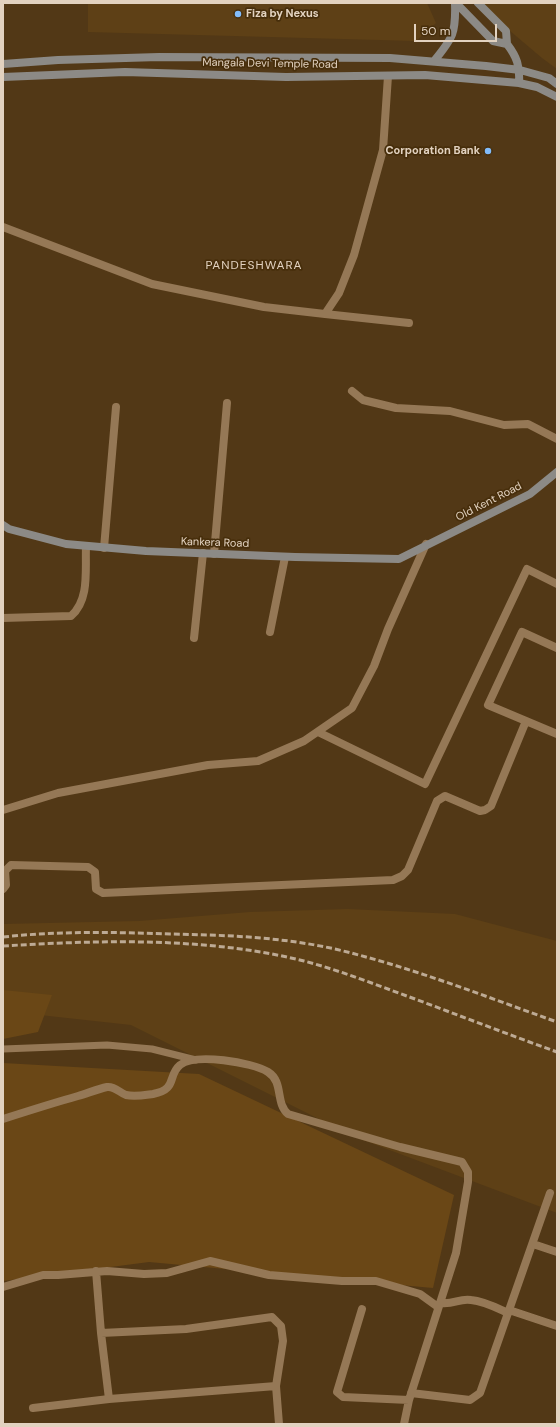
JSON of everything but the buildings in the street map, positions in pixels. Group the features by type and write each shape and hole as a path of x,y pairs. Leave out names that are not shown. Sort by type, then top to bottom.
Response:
{"main road":[{"path":"456,3 493,41 507,44"},
{"path":"434,61 453,35 456,3"},
{"path":"478,3 506,31 507,44 518,60 520,70 519,82"},
{"name":"Mangala Devi Temple Road","path":"3,64 58,60 159,57 390,58 520,70 549,78 557,84"},
{"name":"Mangala Devi Temple Road","path":"3,77 38,74 125,72 286,77 426,75 519,82 537,87 557,97"},
{"name":"Old Kent Road","path":"426,544 530,494 557,472"},
{"name":"Kankera Road","path":"3,525 9,530 66,544 104,548 214,554 285,557 399,558 426,544"}],"street":[{"path":"325,314 339,293 354,256 383,150 388,76"},
{"path":"3,227 152,284 264,307 409,323"},
{"path":"352,391 363,400 396,408 411,407 450,411 504,425 528,424 557,439"},
{"path":"214,554 227,403"},
{"path":"104,548 116,407"},
{"path":"3,810 58,793 208,765 258,761 304,741 352,708 374,666 388,629 426,544"},
{"path":"3,618 70,616 78,610 84,594 86,546"},
{"path":"194,638 203,553"},
{"path":"270,632 285,557"},
{"path":"318,732 425,784 528,569 557,584"},
{"path":"557,648 522,632 488,705 557,734"},
{"path":"3,889 6,885 7,867 11,865 88,867 95,872 96,889 103,893 393,880 402,876 408,870 437,801 440,798 445,796 480,810 485,810 491,806 526,721"},
{"path":"3,1119 109,1087 132,1096 155,1094 166,1089 171,1084 176,1069 182,1063 196,1060 243,1062 268,1072 278,1086 281,1105 283,1110 288,1114 462,1162 468,1172 468,1182 460,1237 410,1397 404,1424"},
{"path":"362,1309 337,1392 343,1397 410,1397 470,1400 480,1393 550,1194"},
{"path":"533,1244 557,1252"},
{"path":"3,1287 43,1275 96,1271 144,1274 166,1273 210,1261 269,1275 342,1281 376,1281 420,1294 439,1305 451,1305 458,1301 471,1300 557,1326"},
{"path":"96,1271 101,1333 109,1399"},
{"path":"101,1333 186,1329 272,1317 281,1326 283,1341 276,1386 279,1424"},
{"path":"33,1408 109,1399 276,1386"}],"lane":[{"path":"3,1049 107,1044 152,1048 196,1060"}],"shaded area":[{"path":"88,3 427,3 436,23 416,41 88,32"},
{"path":"477,3 557,3 557,69 542,58"},
{"path":"348,909 455,914 557,941 557,1213 355,1137 131,1025 3,1011 3,924 139,921 250,912"},
{"path":"3,990 52,995 38,1032 3,1039"},
{"path":"3,1063 199,1074 454,1195 433,1288 149,1262 3,1281"}],"railway":[{"path":"3,937 86,932 128,933 232,936 274,939 315,945 391,964 447,982 557,1022"},
{"path":"3,946 78,942 154,942 192,944 268,953 304,961 346,974 557,1052"}],"place":[{"name":"Fiza by Nexus","path":"238,14"},
{"name":"Corporation Bank","path":"488,151"}],"district":[{"name":"PANDESHWARA","path":"254,266"}]}
